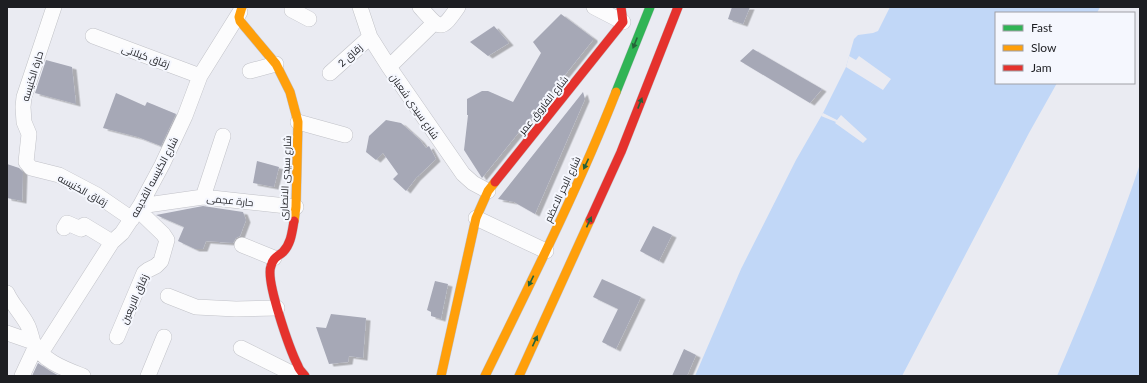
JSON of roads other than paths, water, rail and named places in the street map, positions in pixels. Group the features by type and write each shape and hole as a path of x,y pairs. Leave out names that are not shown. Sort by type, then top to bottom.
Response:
{"street":[{"name":"حارة الكنيسه","path":"31,168 26,162 28,134 24,122 24,97 54,7"},
{"path":"292,7 292,10 309,19"},
{"name":"شارع سيدى شعبان","path":"360,7 370,37 463,174 474,183 488,191"},
{"path":"420,7 434,23 443,26 448,22 458,7"},
{"path":"594,7 623,22"},
{"path":"621,7 623,22"},
{"name":"شارع البحر الاعظم","path":"485,376 546,251 597,141 650,7"},
{"path":"519,376 621,152 678,7"},
{"name":"شارع سيدى الانصارى","path":"241,10 239,17 242,25 276,64 290,92 298,122 296,207 289,244 283,252 274,258"},
{"name":"شارع الكنيسه القديمه","path":"22,376 36,347 112,242 122,233 136,212 162,165 182,123 200,76 241,10"},
{"name":"شارع الفاروق عمر","path":"476,218 488,191 623,22"},
{"path":"389,67 434,23"},
{"name":"زقاق كيلانى","path":"93,36 200,76"},
{"name":"زقاق 2","path":"330,73 370,37"},
{"path":"250,72 276,64"},
{"path":"298,122 346,135"},
{"path":"203,197 223,136"},
{"name":"زقاق الكنيسه","path":"31,168 59,175 97,195 136,212"},
{"name":"حارة عجمى","path":"136,212 203,197 296,207"},
{"name":"زقاق الاربعين","path":"117,337 144,273 156,266 161,261 167,243 167,240 163,234 136,212"},
{"path":"441,376 476,218 546,251"},
{"path":"64,228 67,223 81,229 84,225 112,242"},
{"path":"242,245 274,258 270,267 269,276 277,308 300,375"},
{"path":"7,292 13,304 28,326 36,347 48,360 78,375"},
{"path":"168,296 196,308 277,308"},
{"path":"7,334 36,347"},
{"path":"148,376 164,337"},
{"path":"241,348 300,375"}],"water":[{"path":"890,7 1100,7 1098,12 995,12 995,84 1056,84 1029,133 902,376 695,376 741,269 796,160 823,113 846,67 854,39 858,35 878,31"},
{"path":"1140,164 1140,376 1057,376 1101,271"}]}
